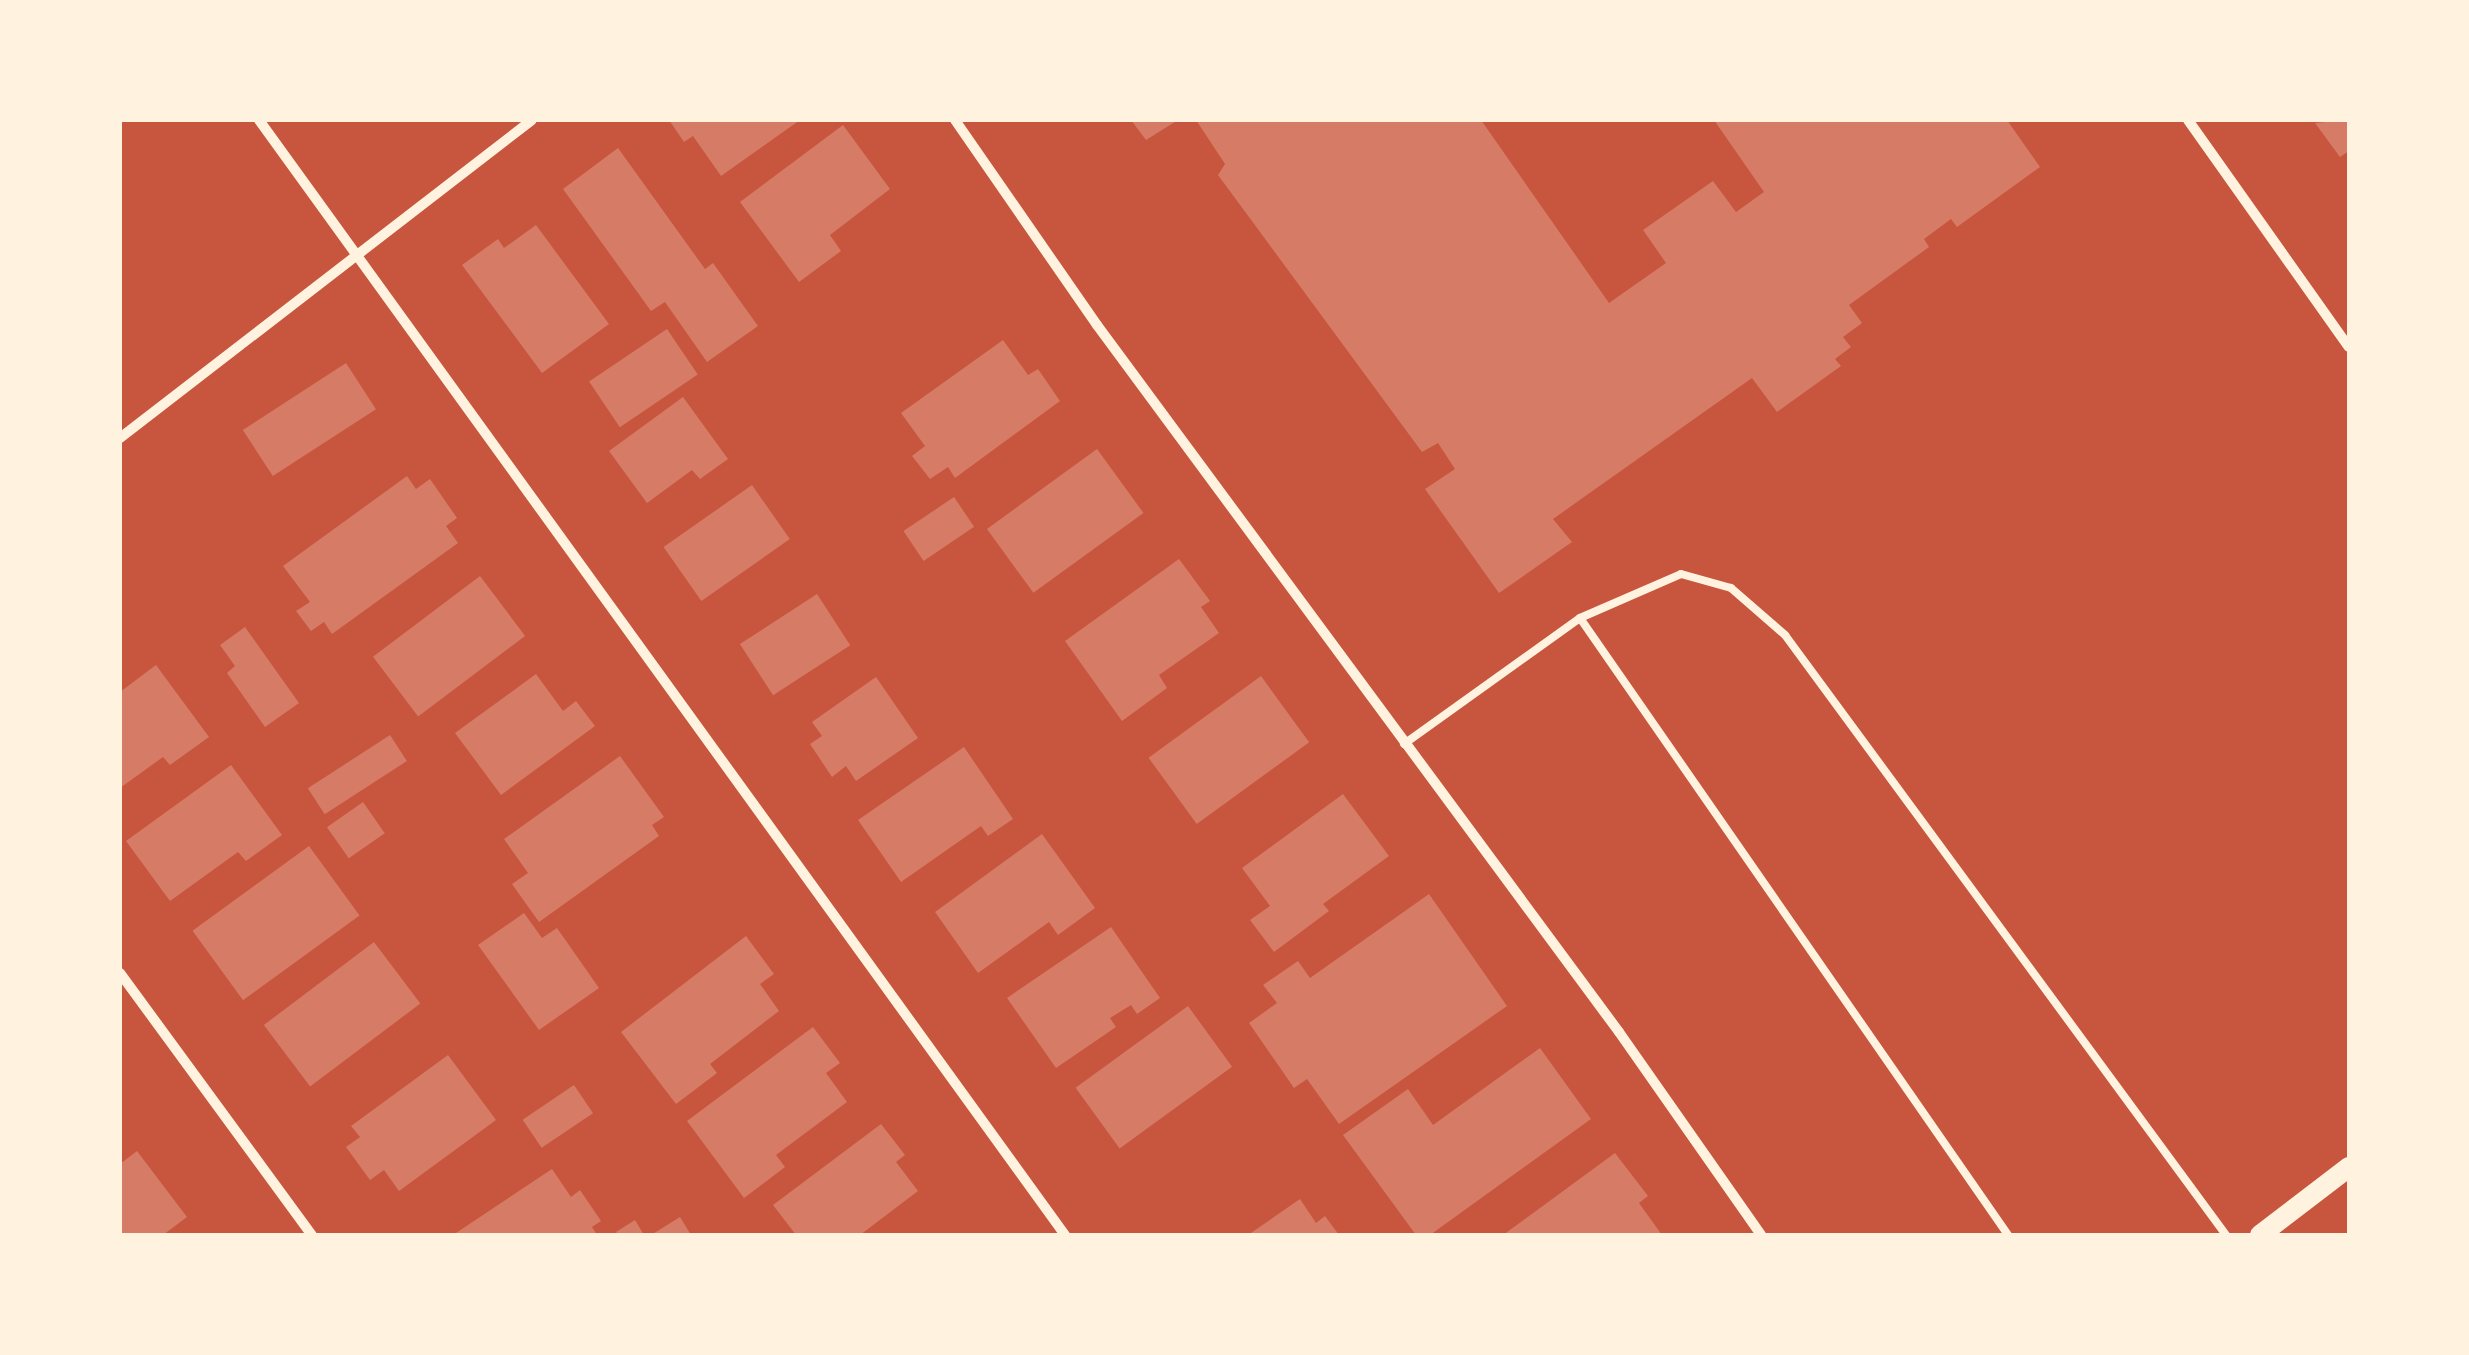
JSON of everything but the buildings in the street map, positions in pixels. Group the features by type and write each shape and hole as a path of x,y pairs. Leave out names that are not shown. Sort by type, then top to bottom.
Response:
{"main road":[{"path":"2260,1235 2346,1176"}],"street":[{"path":"259,120 361,253 1065,1235"},
{"path":"120,438 532,120"},
{"path":"955,120 1402,745 1619,1032 1761,1235"},
{"path":"2188,120 2349,347"},
{"path":"120,973 312,1235"}],"lane":[{"path":"1402,745 1580,618 1681,574 1731,588 1785,635 2226,1235"},
{"path":"1580,618 2008,1235"}]}
